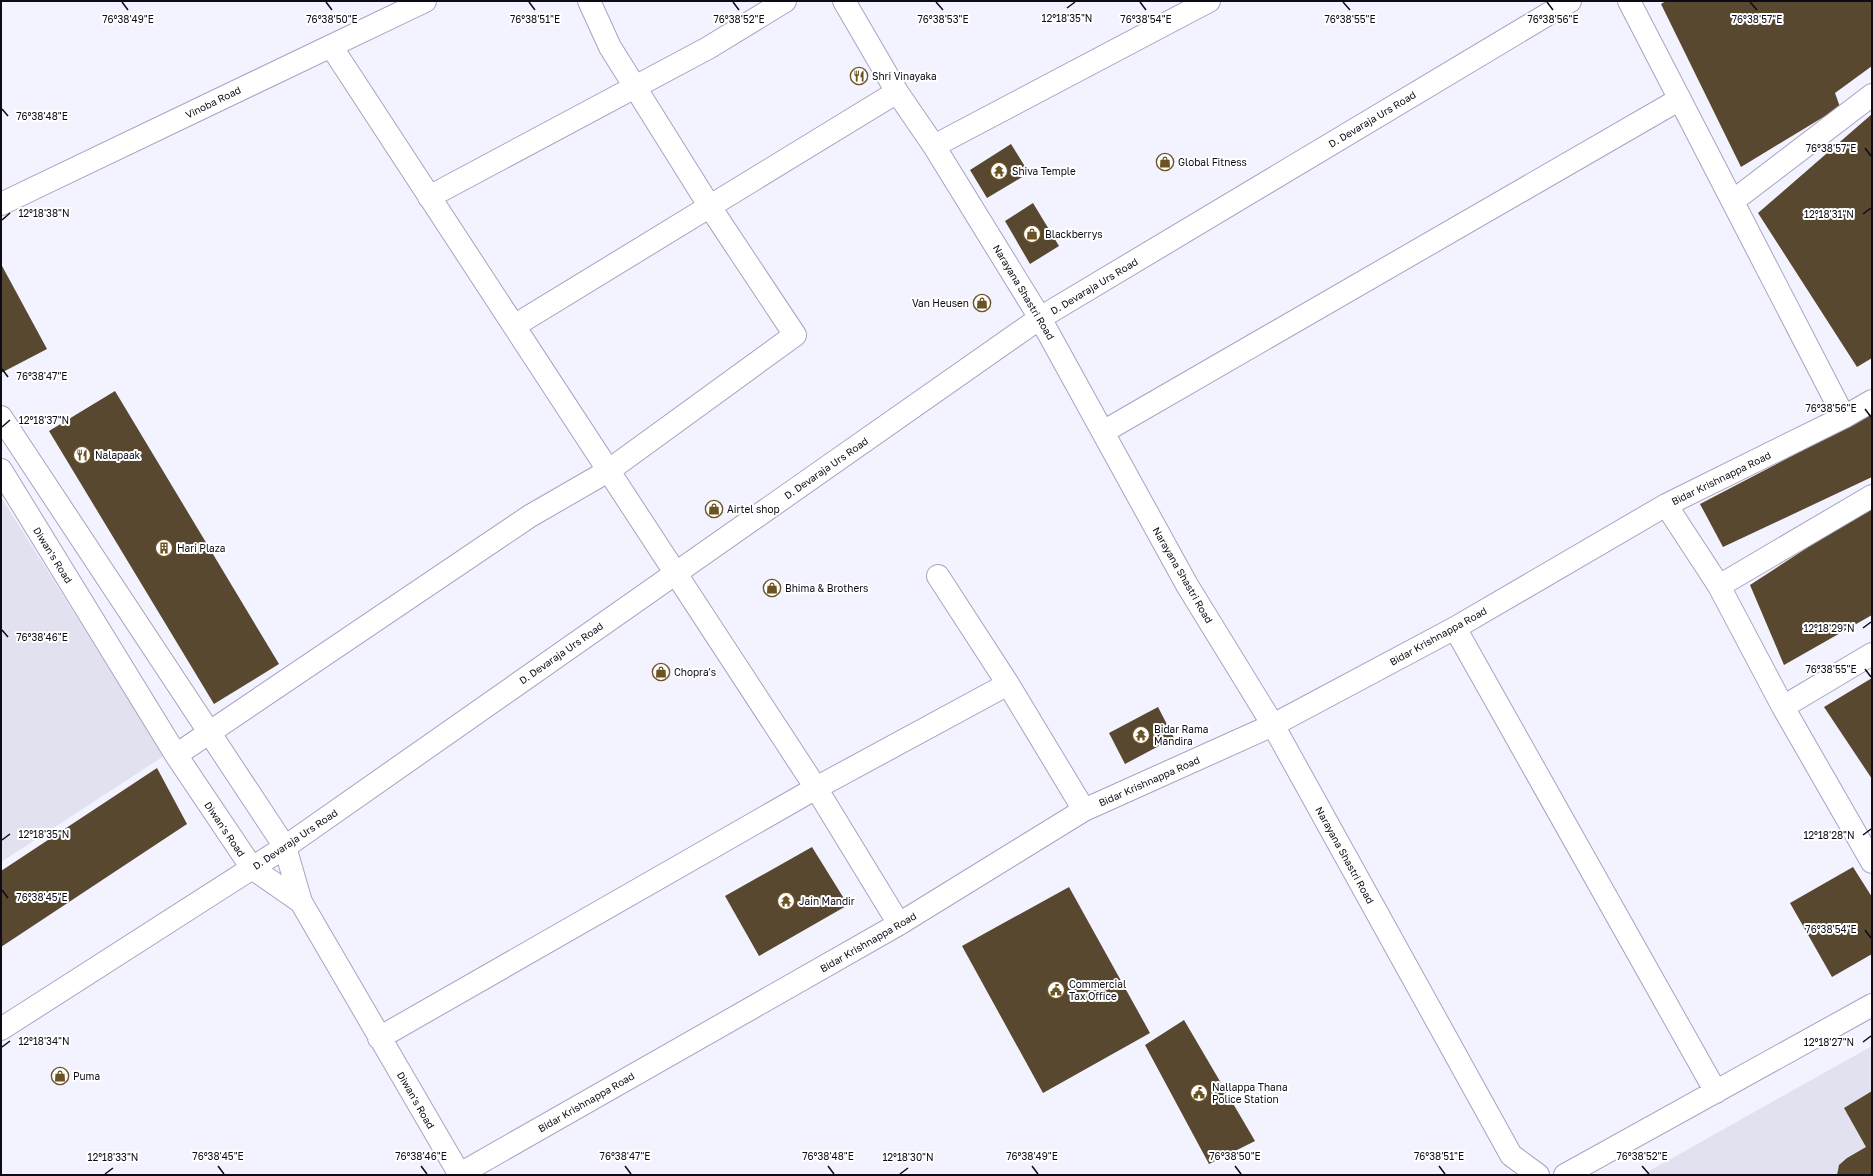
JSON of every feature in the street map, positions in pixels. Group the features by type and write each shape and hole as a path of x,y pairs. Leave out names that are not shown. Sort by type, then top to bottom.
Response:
{"street":[{"name":"Vinoba Road","path":"1,204 425,1"},
{"path":"176,755 530,516 608,471 795,335 710,207 610,47 589,1"},
{"path":"429,197 708,48 786,1"},
{"name":"Narayana Shastri Road","path":"844,1 897,92 934,146 1040,318 1187,585 1273,725 1511,1165 1538,1175"},
{"path":"934,146 1209,1"},
{"name":"D. Devaraja Urs Road","path":"1,1029 285,847 1040,318 1570,1"},
{"path":"1629,1 1844,417"},
{"path":"331,46 816,788 900,924"},
{"path":"514,326 897,92"},
{"path":"1733,201 1872,95"},
{"path":"1103,432 1680,99"},
{"name":"Bidar Krishnappa Road","path":"460,1175 900,924 1084,810 1273,725 1456,628 1666,504 1844,417 1872,401"},
{"path":"1,417 285,847 301,902"},
{"name":"Diwan's Road","path":"1,470 176,755 252,868 301,902 460,1175"},
{"path":"1719,586 1872,496"},
{"path":"1666,504 1719,586 1783,707 1872,862"},
{"path":"938,576 1008,684 1084,810"},
{"path":"1456,628 1716,1092"},
{"path":"1783,707 1872,654"},
{"path":"379,1038 816,788 1008,684"},
{"path":"1565,1175 1872,1004"}],"shaded area":[{"path":"1,497 164,756 1,862"},
{"path":"1872,1046 1872,1175 1642,1175"}],"building":[{"path":"1666,1 1872,1 1872,66 1835,93 1840,107 1741,167 1661,4"},
{"path":"1872,114 1872,358 1857,367 1758,213"},
{"name":"Shiva Temple","path":"1011,144 1029,173 987,198 970,170"},
{"name":"Blackberrys","path":"1033,203 1059,246 1030,264 1005,221"},
{"path":"1,264 47,349 1,373"},
{"name":"Hari Plaza","path":"115,391 279,664 214,704 49,431"},
{"path":"1872,414 1872,477 1723,547 1700,504"},
{"path":"1872,509 1872,615 1784,665 1750,585 1816,542"},
{"path":"1872,678 1872,779 1824,707"},
{"name":"Bidar Rama Mandira","path":"1158,707 1174,738 1125,764 1109,733"},
{"path":"157,768 187,824 1,947 1,871"},
{"name":"Jain Mandir","path":"812,847 848,905 759,956 725,896"},
{"path":"1853,867 1872,897 1872,954 1832,977 1790,903"},
{"name":"Commercial Tax Office","path":"1069,887 1150,1033 1043,1093 962,946"},
{"name":"Nallappa Thana Police Station","path":"1184,1020 1255,1141 1209,1164 1145,1045"},
{"path":"1872,1091 1872,1175 1837,1175 1839,1165 1847,1158 1866,1147 1844,1108"}],"place":[{"name":"Shri Vinayaka","path":"859,76"},
{"name":"Global Fitness","path":"1165,162"},
{"name":"Shiva Temple","path":"999,171"},
{"name":"Blackberrys","path":"1032,234"},
{"name":"Van Heusen","path":"982,303"},
{"name":"Nalapaak","path":"82,455"},
{"name":"Airtel shop","path":"714,509"},
{"name":"Hari Plaza","path":"164,548"},
{"name":"Bhima & Brothers","path":"772,588"},
{"name":"Chopra's","path":"661,672"},
{"name":"Bidar Rama Mandira","path":"1141,735"},
{"name":"Jain Mandir","path":"786,901"},
{"name":"Commercial Tax Office","path":"1056,990"},
{"name":"Puma","path":"60,1076"},
{"name":"Nallappa Thana Police Station","path":"1199,1093"}]}
